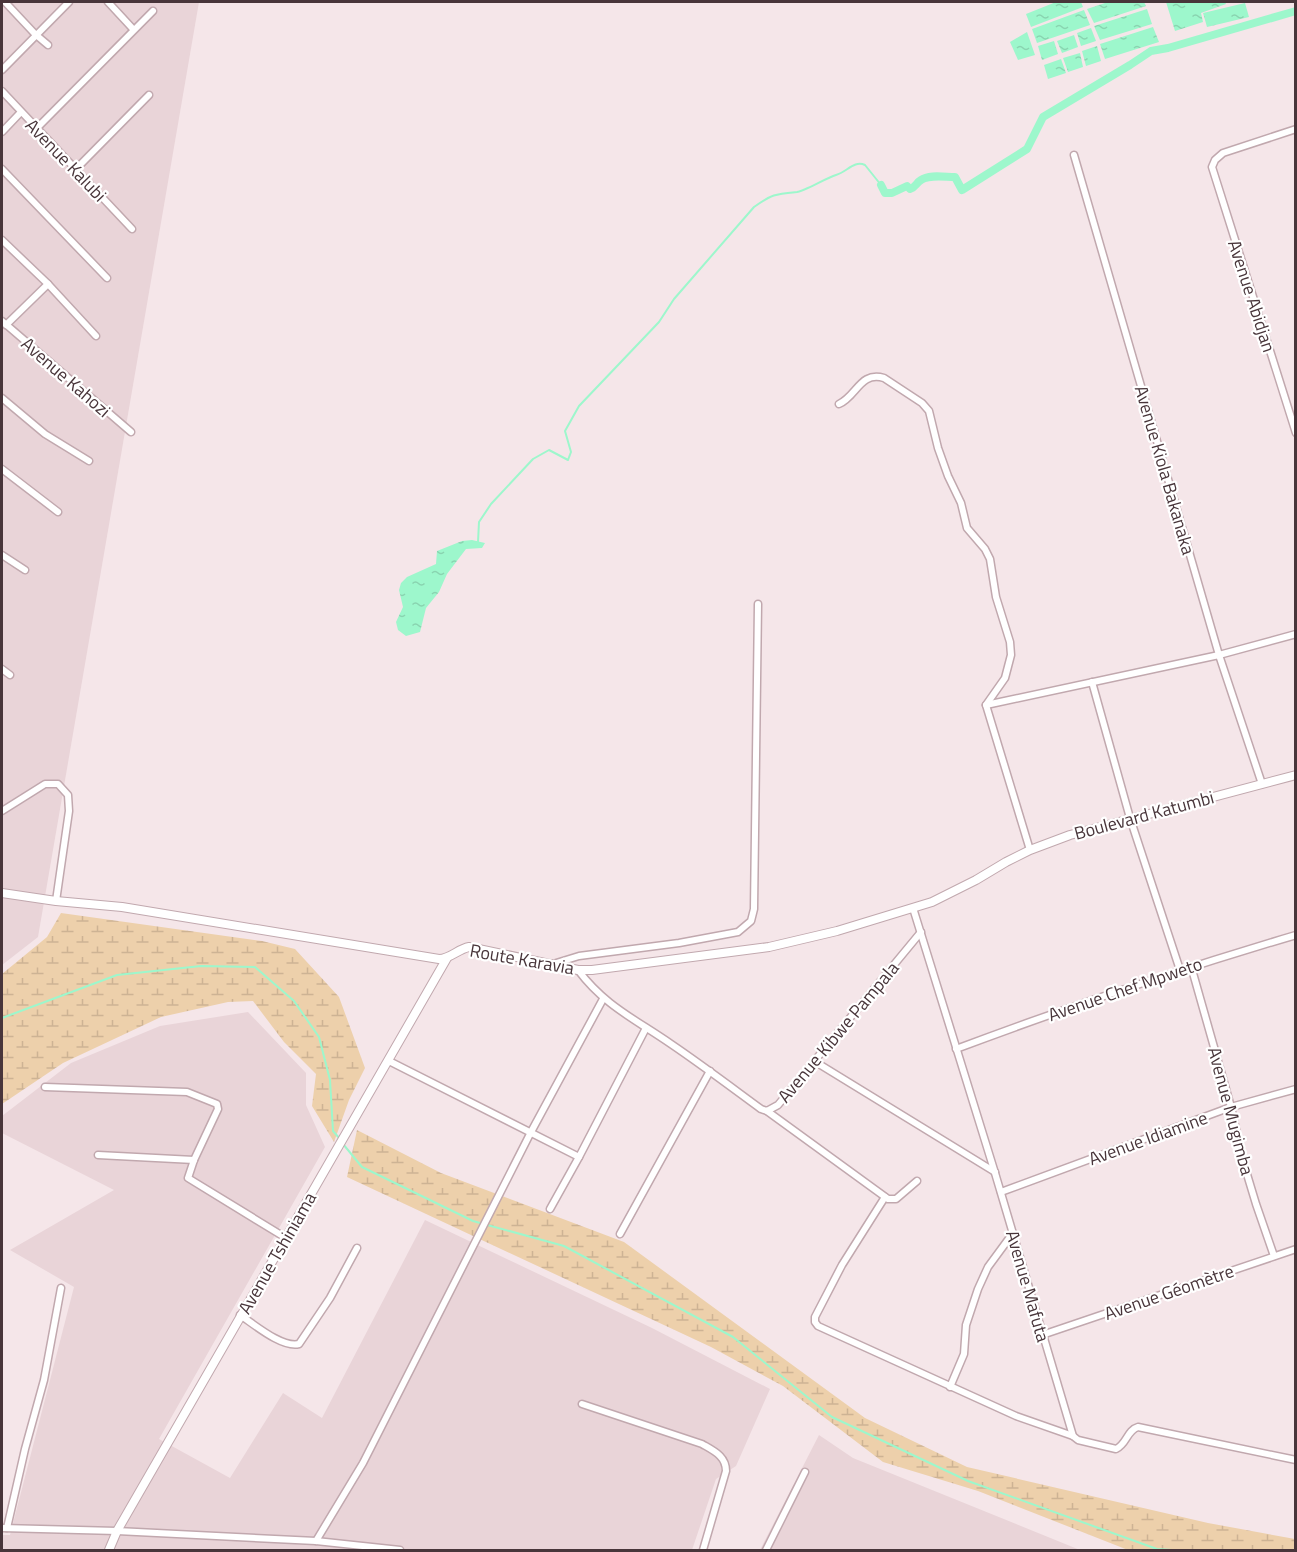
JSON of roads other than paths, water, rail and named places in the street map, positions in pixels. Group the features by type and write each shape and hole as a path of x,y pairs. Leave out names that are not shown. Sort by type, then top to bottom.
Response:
{"street":[{"path":"4,2 48,45"},
{"path":"2,70 69,2"},
{"path":"108,2 134,29"},
{"path":"36,129 153,11"},
{"name":"Avenue Kalubi","path":"2,91 132,229"},
{"path":"75,170 149,94"},
{"path":"2,132 21,112"},
{"name":"Avenue Abidjan","path":"1296,129 1231,149 1215,160 1212,171 1296,433"},
{"name":"Avenue Kiola Bakanaka","path":"1074,155 1219,655 1262,784"},
{"path":"2,170 107,278"},
{"path":"2,240 48,284 96,336"},
{"path":"4,323 48,284"},
{"name":"Avenue Kahozi","path":"4,323 131,432"},
{"path":"839,404 847,400 862,381 879,376 922,403 929,411 938,448 961,503 967,528 988,554 996,597 1010,642 1011,655 1007,673 1002,684 986,705"},
{"path":"2,398 45,434 89,461"},
{"path":"2,470 58,512"},
{"path":"2,555 25,570"},
{"path":"553,964 579,956 729,934 744,928 751,921 754,909 758,604"},
{"path":"986,705 1219,655 1296,634"},
{"path":"2,669 10,675"},
{"path":"1092,682 1130,818 1180,970"},
{"path":"986,705 1030,850"},
{"name":"Boulevard Katumbi","path":"998,867 1030,850 1070,835 1296,776"},
{"path":"2,811 45,784 58,784 68,795 69,811 56,901"},
{"name":"Route Karavia","path":"2,893 136,909 441,960 469,947 578,970 603,969 769,947 837,931 948,895 998,867"},
{"name":"Avenue Mafuta","path":"913,908 1001,1192 1073,1436"},
{"name":"Avenue Kibwe Pampala","path":"578,970 603,999 767,1111 778,1104 921,932"},
{"name":"Avenue Chef Mpweto","path":"956,1049 1070,1006 1191,966 1296,935"},
{"name":"Avenue Tshiniama","path":"109,1551 117,1531 240,1315 448,957"},
{"path":"430,958 439,973"},
{"name":"Avenue Mugimba","path":"1191,966 1256,1204 1274,1256"},
{"path":"316,1541 363,1463 531,1132 603,999"},
{"path":"550,1209 646,1028"},
{"path":"389,1060 579,1157"},
{"path":"814,1060 995,1173"},
{"path":"620,1234 710,1071"},
{"path":"45,1087 187,1092 215,1103 218,1109 188,1174 189,1180 286,1238"},
{"name":"Avenue Idiamine","path":"1001,1192 1231,1107 1296,1089"},
{"path":"767,1111 890,1200 896,1198 917,1181"},
{"path":"98,1155 194,1160"},
{"path":"885,1197 842,1265 815,1317 815,1322 823,1329 1016,1416 1073,1436 1078,1440 1116,1449 1124,1444 1132,1430 1138,1427 1296,1460"},
{"path":"950,1387 964,1354 966,1325 978,1289 988,1268 1013,1233"},
{"path":"240,1315 283,1342 292,1346 299,1344 330,1298 357,1248"},
{"name":"Avenue Géomètre","path":"1042,1335 1296,1249"},
{"path":"61,1288 44,1380 4,1528 316,1541 400,1551"},
{"path":"582,1404 702,1444 720,1455 726,1471 703,1551"},
{"path":"766,1551 805,1472"}],"water":[{"path":"1056,2 1081,2 1083,7 1031,27 1026,14"},
{"path":"1108,2 1144,2 1146,6 1094,23 1087,9"},
{"path":"1166,2 1225,2 1226,4 1201,13 1203,22 1175,31"},
{"path":"1245,3 1249,17 1207,27 1203,13"},
{"path":"1147,9 1152,24 1100,40 1094,26"},
{"path":"1084,10 1090,25 1037,43 1032,29"},
{"path":"1153,27 1159,42 1105,59 1100,44"},
{"path":"1091,28 1096,41 1081,46 1077,33"},
{"path":"1027,32 1035,55 1018,60 1010,42"},
{"path":"1074,35 1078,47 1062,53 1057,41"},
{"path":"1054,41 1058,54 1042,60 1038,46"},
{"path":"1097,46 1101,61 1086,66 1082,51"},
{"path":"1080,53 1083,67 1068,72 1063,58"},
{"path":"1061,59 1066,73 1048,79 1044,65"},
{"path":"472,540 485,543 482,548 466,549 447,574 439,592 426,608 420,632 406,636 398,630 396,622 403,607 399,590 401,583 407,577 436,564 437,551 462,541"}],"waterway":[{"path":"881,185 885,193 892,193 907,186 910,189 928,177 955,177 962,190 1027,149 1043,117 1151,51 1296,11"},
{"path":"478,542 479,522 491,504 533,459 549,450 568,460 571,452 565,431 579,406 659,322 674,299 754,207 774,195 797,192 840,174 857,164 865,165 881,185"},
{"path":"2,1018 117,975 201,966 255,967 294,1001 319,1037 330,1080 333,1131 340,1139"},
{"path":"343,1144 362,1167 473,1221 564,1246 733,1337 832,1417 968,1481 1157,1549 1172,1550"}]}
